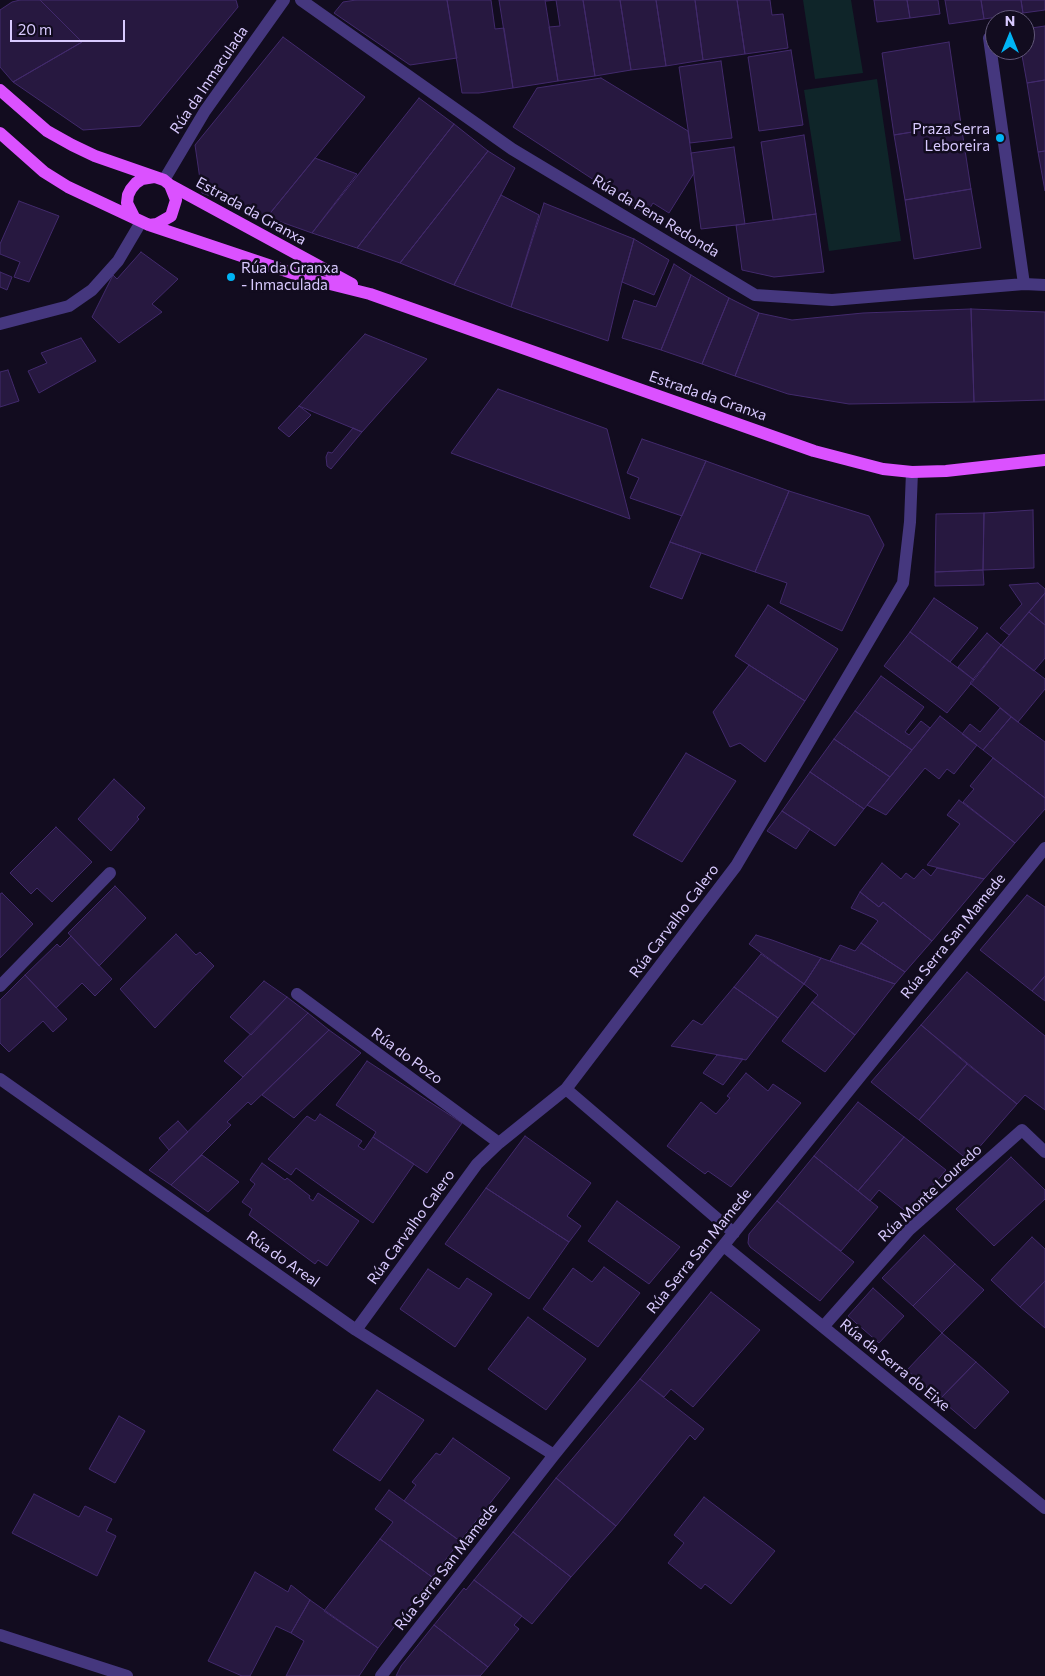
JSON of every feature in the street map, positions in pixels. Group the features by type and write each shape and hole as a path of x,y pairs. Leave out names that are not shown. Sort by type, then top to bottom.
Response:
{"main road":[{"name":"Estrada da Granxa","path":"0,90 47,131 72,145 95,156 164,181 370,294"},
{"name":"Estrada da Granxa","path":"0,133 38,166 68,187 141,221 310,279 370,294 814,451 884,470 912,472 946,471 1045,460"},
{"path":"141,221 128,203 128,195 131,189 136,182 149,177 164,181"},
{"name":"Estrada da Granxa","path":"141,221 157,224 171,216 176,200 164,181"}],"street":[{"name":"Rúa da Inmaculada","path":"164,181 205,111 284,0"},
{"name":"Rúa da Pena Redonda","path":"301,0 512,149 755,295 832,300 1024,284 1045,285"},
{"path":"991,60 1024,284"},
{"path":"0,324 68,306 92,290 118,261 141,221"},
{"name":"Rúa Carvalho Calero","path":"356,1330 477,1164 499,1143 566,1089 736,866 903,584 910,522 912,472"},
{"name":"Rúa Serra San Mamede","path":"381,1676 554,1455 1045,848"},
{"path":"0,986 110,873"},
{"name":"Rúa do Pozo","path":"297,994 499,1143"},
{"name":"Rúa do Areal","path":"0,1080 356,1330 554,1455"},
{"path":"566,1089 734,1233"},
{"name":"Rúa Monte Louredo","path":"823,1327 909,1230 1022,1130 1045,1152"},
{"name":"Rúa da Serra do Eixe","path":"724,1246 1045,1508"},
{"path":"0,1635 127,1676"}],"green space":[{"path":"803,0 851,0 863,73 815,79"},
{"path":"877,79 901,241 829,251 804,90"}],"building":[{"path":"40,0 82,42 13,82 0,67 0,10 12,2"},
{"path":"40,0 236,0 238,7 140,126 83,130 13,82 82,42"},
{"path":"356,0 447,0 457,58 410,65 334,13 343,2"},
{"path":"447,0 491,0 495,29 504,28 513,88 479,93 462,93"},
{"path":"499,0 545,0 558,81 513,88"},
{"path":"556,0 583,0 595,76 558,81 549,27 560,26"},
{"path":"583,0 620,0 631,70 595,76"},
{"path":"620,0 656,0 666,66 631,70"},
{"path":"656,0 695,0 703,60 666,66"},
{"path":"695,0 737,0 745,54 703,60"},
{"path":"737,0 770,0 772,15 783,14 788,48 745,54"},
{"path":"874,0 907,0 910,18 877,22"},
{"path":"907,0 938,0 940,14 910,18"},
{"path":"945,0 981,0 984,19 949,24"},
{"path":"981,0 1021,0 1023,10 985,10 984,19"},
{"path":"1021,0 1045,0 1045,10 1023,10"},
{"path":"1045,26 1045,80 1027,83 1023,60 1035,60 1035,28"},
{"path":"283,37 365,97 267,217 202,193 195,145"},
{"path":"949,42 961,124 894,135 882,53"},
{"path":"791,50 803,125 759,131 748,57"},
{"path":"721,61 732,138 690,143 679,67"},
{"path":"601,78 688,131 694,173 669,213 653,203 646,214 513,127 537,88"},
{"path":"1045,80 1045,151 1038,152 1027,83"},
{"path":"419,98 454,124 357,248 312,233"},
{"path":"454,124 488,151 400,263 357,248"},
{"path":"961,124 971,189 905,200 894,135"},
{"path":"804,135 816,214 773,220 761,142"},
{"path":"734,147 745,224 701,229 691,153"},
{"path":"488,151 515,168 454,285 400,263"},
{"path":"1045,151 1045,191 1038,152"},
{"path":"315,158 357,174 312,233 267,217"},
{"path":"971,189 981,248 914,259 905,200"},
{"path":"501,195 539,215 511,307 454,285"},
{"path":"19,201 59,216 29,282 14,277 20,262 0,254 0,244"},
{"path":"544,203 634,239 608,341 511,307"},
{"path":"816,214 824,272 774,277 742,270 736,225"},
{"path":"634,239 669,260 654,295 622,282"},
{"path":"141,252 178,279 152,304 162,312 119,343 92,317 113,275 117,279"},
{"path":"674,264 691,275 661,350 622,338 634,300 656,307"},
{"path":"0,272 12,277 7,290 0,287"},
{"path":"691,275 729,298 702,364 661,350"},
{"path":"729,298 759,313 735,376 702,364"},
{"path":"971,309 974,402 849,404 788,394 735,376 759,313 792,320 863,313"},
{"path":"971,309 1045,312 1045,400 974,402"},
{"path":"365,334 427,359 362,432 299,406"},
{"path":"81,338 96,361 39,393 28,371 47,363 41,353"},
{"path":"8,370 19,401 0,407 0,372"},
{"path":"498,389 607,429 630,519 451,453"},
{"path":"299,406 311,415 289,437 278,428"},
{"path":"353,428 362,432 331,469 327,466 326,457 328,452 332,453"},
{"path":"642,439 706,461 682,516 630,498 639,478 627,473"},
{"path":"706,461 789,491 755,572 670,542"},
{"path":"789,491 869,516 884,545 842,631 780,603 787,583 755,572"},
{"path":"1033,510 1034,568 983,570 984,513"},
{"path":"984,513 983,570 935,572 936,514"},
{"path":"670,542 701,553 682,599 650,587"},
{"path":"983,570 984,585 935,586 935,572"},
{"path":"1038,583 1045,589 1045,593 1009,635 1000,628 1022,604 1009,585"},
{"path":"1045,593 1045,625 1029,612"},
{"path":"934,598 978,628 950,662 910,632"},
{"path":"768,605 838,649 805,701 735,656"},
{"path":"1029,612 1045,625 1045,658 1034,671 1001,645"},
{"path":"910,632 974,680 947,713 884,666"},
{"path":"987,633 1001,645 974,680 958,667"},
{"path":"1001,645 1045,679 1045,689 1018,722 970,683"},
{"path":"749,665 805,701 765,762 740,743 730,747 713,712"},
{"path":"881,676 924,707 905,732 909,735 921,721 930,728 912,750 855,711"},
{"path":"1000,708 1011,717 983,750 962,734 970,724 980,732"},
{"path":"855,711 912,750 890,777 834,739"},
{"path":"940,716 977,745 954,774 947,769 939,779 925,768 886,815 867,805"},
{"path":"1011,717 1045,742 1045,798 983,750"},
{"path":"834,739 890,777 864,809 810,772"},
{"path":"686,753 736,781 682,862 633,835"},
{"path":"993,758 1045,798 1045,809 1015,843 963,802 974,789 970,786"},
{"path":"810,772 864,809 835,846 782,811"},
{"path":"114,779 145,808 137,817 139,819 111,851 78,819"},
{"path":"959,800 1015,843 984,879 927,865 960,824 947,815"},
{"path":"782,811 810,829 796,849 767,831"},
{"path":"56,827 92,862 52,902 37,888 31,894 10,873"},
{"path":"882,863 901,879 906,873 914,879 923,869 931,876 937,868 984,879 932,941 883,902 879,907 860,892"},
{"path":"115,886 146,918 99,966 68,933"},
{"path":"860,892 879,907 883,902 932,941 905,972 861,943 878,921 851,908"},
{"path":"2,893 33,924 0,958 0,894"},
{"path":"1027,895 1045,907 1045,976 1032,991 980,950"},
{"path":"176,934 196,955 200,952 214,966 155,1028 120,989"},
{"path":"756,935 821,958 804,984 749,944"},
{"path":"71,936 112,979 95,996 82,983 56,1008 25,975 57,944 60,947"},
{"path":"861,943 905,972 895,984 830,961 840,945 855,951"},
{"path":"761,954 804,984 778,1018 734,987"},
{"path":"821,958 895,984 855,1035 812,1002 818,995 804,984"},
{"path":"967,972 1045,1036 1045,1110 1025,1095 1017,1104 921,1025"},
{"path":"25,975 67,1019 53,1032 43,1021 9,1052 0,1043 0,1000"},
{"path":"1045,976 1045,1001 1032,991"},
{"path":"264,981 287,997 251,1035 230,1017"},
{"path":"734,987 778,1018 746,1060 671,1046 693,1020 702,1025"},
{"path":"287,997 308,1013 243,1077 224,1061"},
{"path":"812,1002 855,1035 825,1072 782,1041"},
{"path":"308,1013 329,1030 251,1105 248,1102 227,1122 231,1125 171,1185 149,1170"},
{"path":"921,1025 967,1064 919,1120 871,1082"},
{"path":"329,1030 361,1053 294,1118 262,1095"},
{"path":"717,1055 743,1059 723,1085 703,1073"},
{"path":"367,1061 462,1123 427,1173 373,1137 376,1132 336,1105"},
{"path":"967,1064 1017,1104 968,1160 919,1120"},
{"path":"746,1073 768,1091 773,1084 801,1103 731,1187 708,1171 705,1174 667,1146 701,1102 716,1114 730,1098 727,1096"},
{"path":"858,1102 904,1137 858,1191 814,1156"},
{"path":"320,1114 362,1141 358,1146 364,1150 373,1137 414,1164 373,1223 296,1168 291,1175 268,1159 307,1116 315,1121"},
{"path":"178,1121 188,1132 169,1150 159,1138"},
{"path":"525,1136 591,1183 567,1216 581,1226 569,1242 486,1188"},
{"path":"904,1137 946,1170 909,1214 879,1190 870,1201 858,1191"},
{"path":"202,1155 239,1182 208,1212 171,1185"},
{"path":"814,1156 878,1207 841,1251 777,1201"},
{"path":"1011,1157 1045,1190 1045,1199 994,1246 956,1209"},
{"path":"262,1163 285,1180 287,1178 310,1196 309,1198 313,1201 318,1193 359,1221 327,1266 318,1260 315,1264 249,1215 252,1209 242,1202 255,1184 250,1180"},
{"path":"486,1188 569,1242 529,1299 445,1244"},
{"path":"617,1201 680,1247 649,1284 588,1241"},
{"path":"777,1201 854,1262 820,1301 750,1247 748,1243 749,1234"},
{"path":"924,1235 955,1264 913,1306 882,1278"},
{"path":"1032,1237 1045,1249 1045,1281 1020,1307 991,1280"},
{"path":"955,1264 984,1290 942,1333 913,1306"},
{"path":"604,1267 640,1293 598,1347 543,1309 573,1268 592,1282"},
{"path":"428,1269 459,1289 467,1278 492,1294 455,1347 400,1309"},
{"path":"1045,1281 1045,1328 1020,1307"},
{"path":"873,1288 904,1316 879,1343 848,1316"},
{"path":"711,1292 760,1330 693,1407 671,1389 664,1397 640,1379"},
{"path":"528,1317 586,1359 546,1410 488,1369"},
{"path":"942,1333 976,1362 940,1399 907,1370"},
{"path":"976,1362 1009,1392 975,1429 940,1399"},
{"path":"640,1379 704,1429 695,1440 690,1435 616,1526 556,1478"},
{"path":"377,1390 424,1420 380,1481 333,1450"},
{"path":"119,1416 145,1431 115,1483 89,1469"},
{"path":"453,1438 510,1478 460,1541 404,1501 416,1485 412,1482 436,1453 440,1455"},
{"path":"556,1478 616,1526 571,1577 513,1532"},
{"path":"389,1490 460,1541 432,1577 380,1539 393,1522 375,1509"},
{"path":"34,1494 79,1517 85,1506 112,1519 106,1531 116,1536 97,1576 12,1533"},
{"path":"704,1497 775,1551 731,1604 705,1584 701,1589 668,1563 684,1543 674,1535"},
{"path":"513,1532 571,1577 532,1624 474,1580"},
{"path":"380,1539 432,1577 378,1648 324,1611"},
{"path":"255,1572 288,1592 291,1585 310,1600 291,1633 276,1626 250,1676 242,1676 208,1661"},
{"path":"474,1580 522,1616 514,1625 519,1629 488,1667 434,1625 464,1588 466,1590"},
{"path":"310,1600 378,1648 359,1676 286,1676 304,1641 291,1633"},
{"path":"434,1625 488,1667 480,1676 396,1676 401,1666"}],"place":[{"name":"Praza Serra Leboreira","path":"1000,138"},
{"name":"Rúa da Granxa - Inmaculada","path":"231,277"}]}
